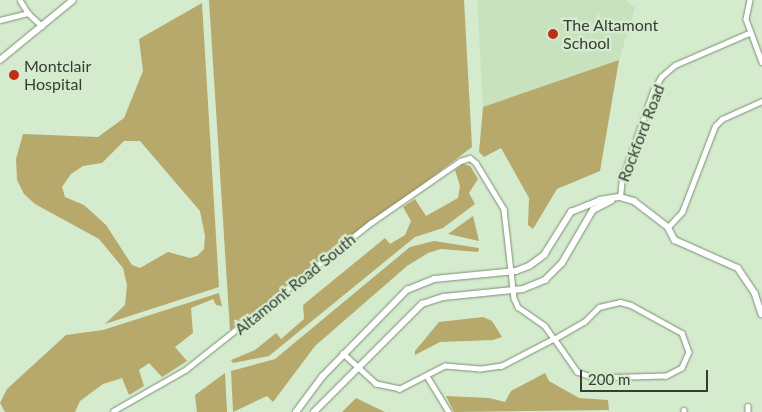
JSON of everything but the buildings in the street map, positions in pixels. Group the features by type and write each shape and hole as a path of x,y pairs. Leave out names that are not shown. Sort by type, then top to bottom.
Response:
{"main road":[{"path":"0,60 73,0"}],"street":[{"path":"20,0 28,13 42,26"},
{"path":"750,0 746,19 749,33 762,62"},
{"path":"0,20 28,13"},
{"name":"Rockford Road","path":"620,197 619,189 641,126 661,77 675,65 749,33"},
{"path":"668,227 682,212 715,126 722,119 762,101"},
{"name":"Altamont Road South","path":"113,411 185,370 372,222 460,161 470,158 476,163 504,209 511,272"},
{"path":"314,412 422,304 444,297 534,286 554,273 593,210 620,197"},
{"path":"296,412 344,354 398,298 418,284 440,278 511,272 529,266 541,258 571,212 591,202 620,197 642,205 668,227 675,240 738,268 755,293 762,314"},
{"path":"344,354 376,384 390,389 408,387 448,366 480,369 502,366 554,339 584,322 599,307 620,302 632,305 679,331 688,344 689,355 682,368 670,375 591,378 577,372 554,339 542,324 518,307 513,290 511,272"},
{"path":"427,376 449,412"},
{"path":"748,406 748,412"}],"shaded area":[{"path":"209,0 464,0 472,147 230,330"},
{"name":"The Altamont School","path":"477,0 626,0 635,8 619,60 483,107"},
{"path":"202,3 219,287 105,324 125,305 127,285 123,268 99,239 35,204 24,194 17,180 16,159 23,134 98,137 124,118 143,71 139,39","holes":["124,141 140,141 200,211 205,236 204,249 197,256 190,258 168,252 140,268 132,265 106,225 84,205 65,197 62,187 71,174 83,166 102,163"]},
{"path":"619,60 600,171 557,189 533,229 528,225 529,198 501,148 484,157 479,152 483,107"},
{"path":"463,164 470,166 478,179 469,193 475,204 443,228 415,237 269,356 233,363 231,360 255,350 276,333 281,339 304,319 303,305 385,238 390,244 405,235 411,221 403,207 415,199 426,216 458,198 460,186 455,170"},
{"path":"473,216 479,241 448,234"},
{"path":"434,241 479,248 478,252 441,249 428,253 407,266 315,346 273,402 267,396 233,412 231,371 275,359 410,247"},
{"path":"219,293 222,306 216,305 213,299 191,308 193,333 175,347 187,361 162,377 149,363 139,370 144,386 129,395 122,378 103,384 80,401 75,412 5,412 0,403 7,389 66,335 103,330"},
{"path":"483,317 492,321 502,337 493,340 440,342 415,355 415,351 439,322"},
{"path":"225,373 227,412 197,412 195,395"},
{"path":"545,373 549,381 579,398 608,400 609,410 454,412 446,396 489,398 505,402 511,391"},
{"path":"356,398 385,412 342,412"}],"place":[{"name":"The Altamont School","path":"553,34"},
{"name":"Montclair Hospital","path":"14,75"}]}
